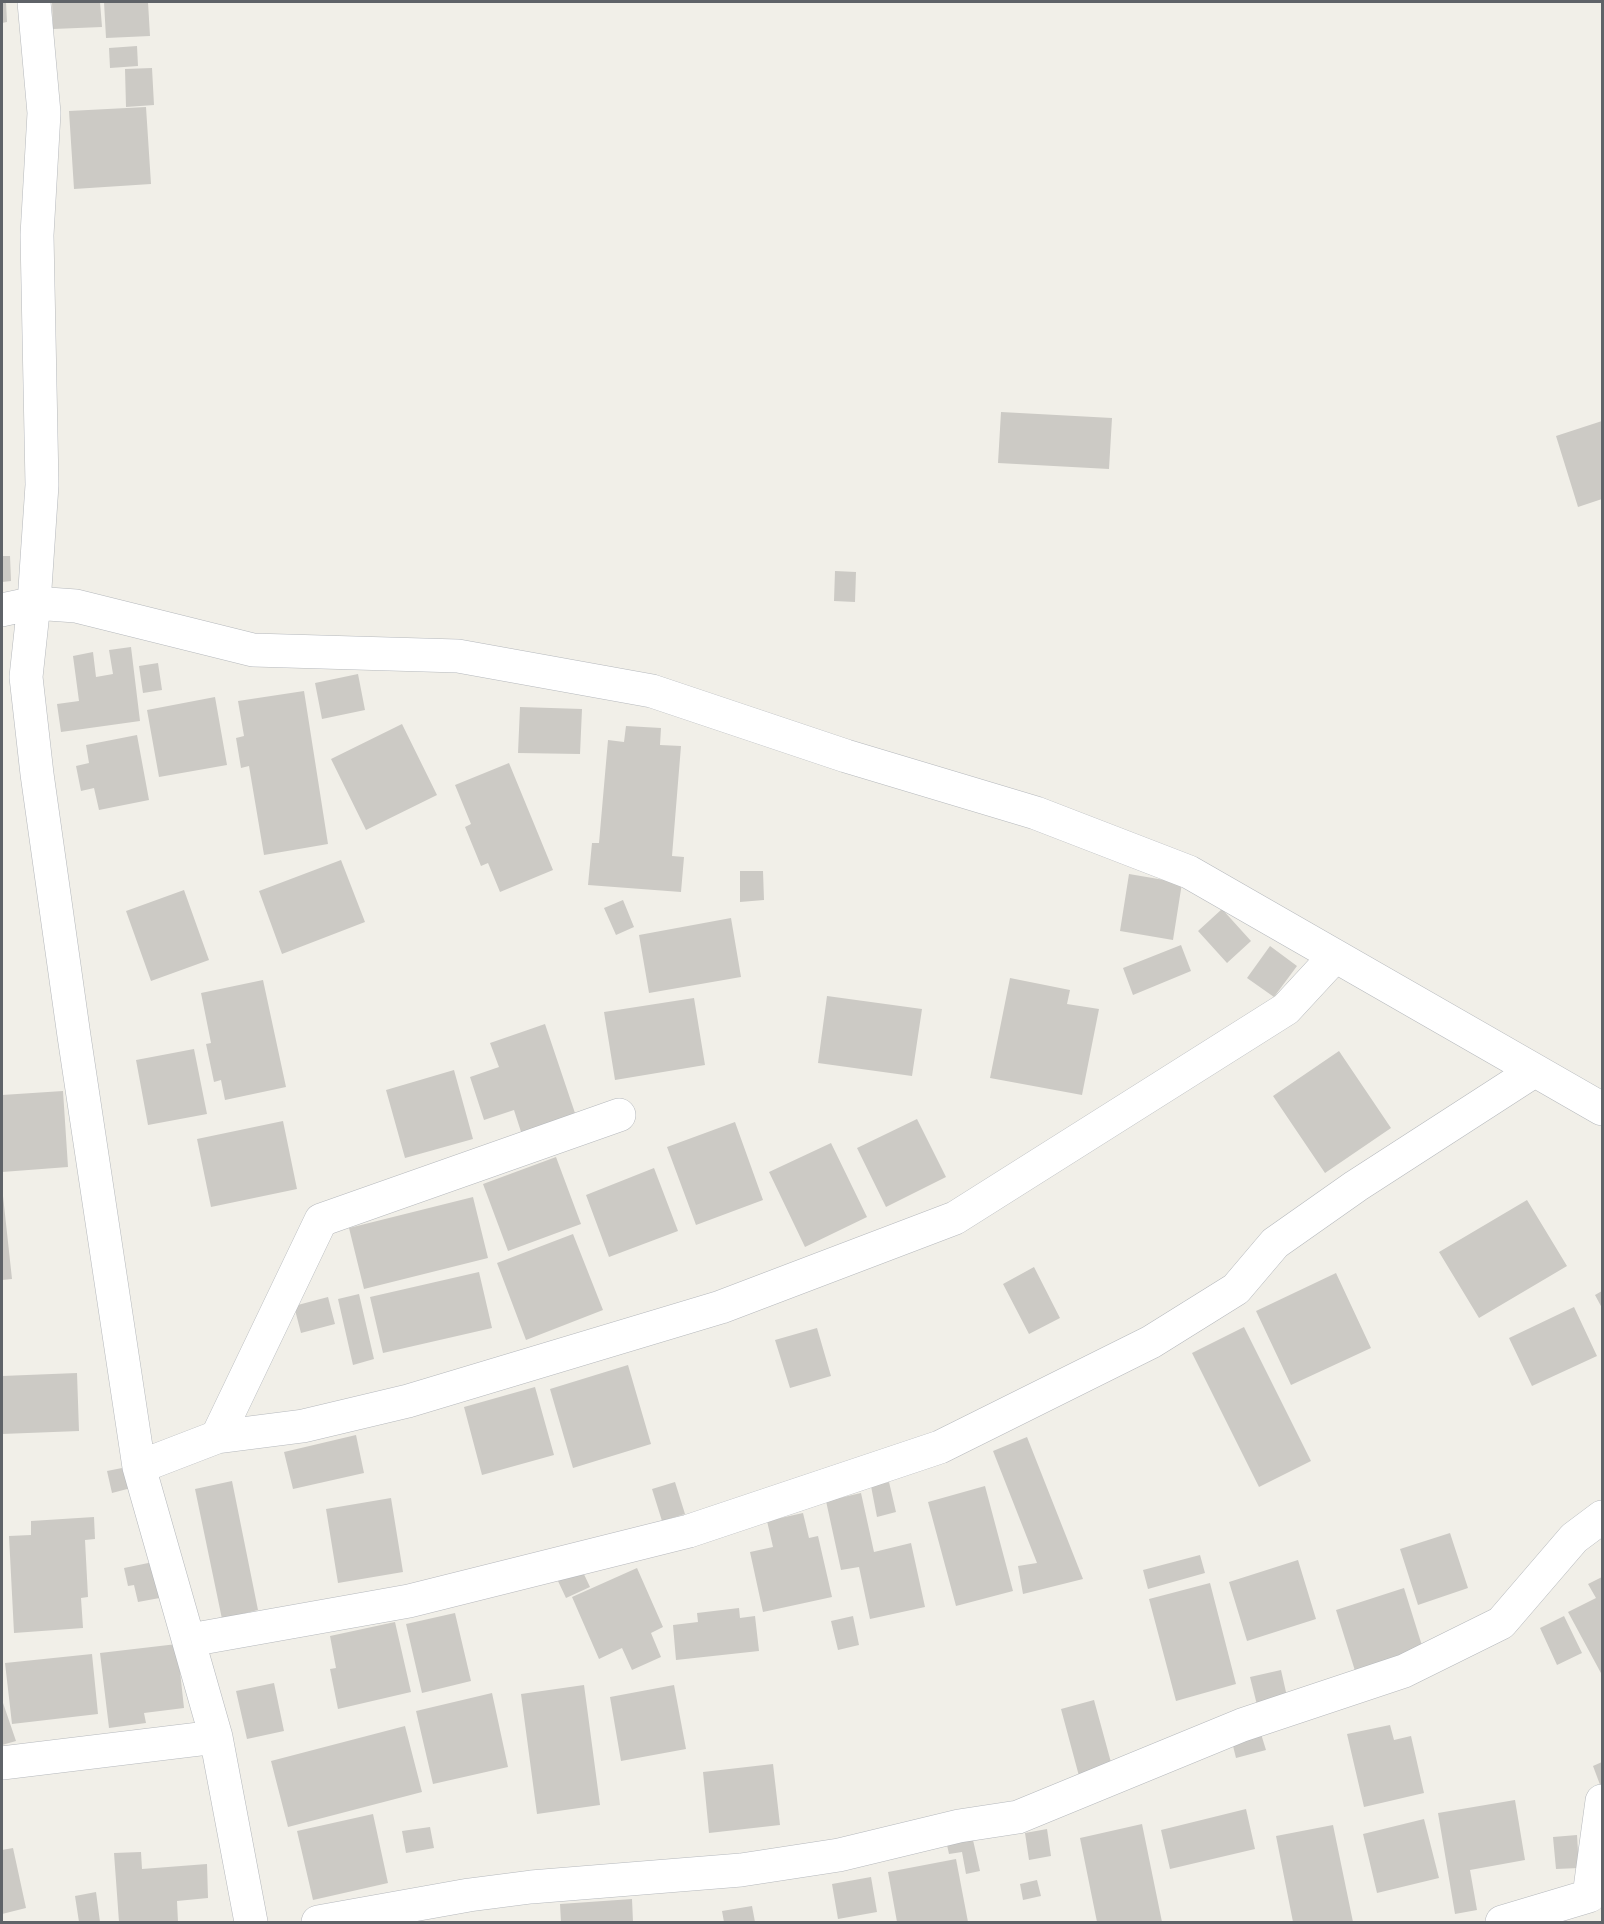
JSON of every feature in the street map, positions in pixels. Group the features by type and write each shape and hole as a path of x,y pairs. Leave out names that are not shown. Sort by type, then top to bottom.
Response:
{"street":[{"path":"34,2 44,113 37,235 42,485 34,603 26,677 35,763 140,1467 216,1737 251,1923"},
{"path":"2,610 34,603 76,606 254,650 458,656 652,691 846,756 1036,813 1189,872 1602,1109"},
{"path":"140,1467 217,1437 303,1426 419,1398 721,1307 955,1218 1286,1009 1335,956"},
{"path":"190,1640 408,1601 688,1531 940,1448 1151,1342 1236,1288 1275,1244 1356,1186 1534,1071"},
{"path":"217,1437 321,1220 619,1115"},
{"path":"318,1923 469,1895 531,1887 752,1868 839,1855 959,1826 1018,1817 1242,1725 1404,1671 1501,1623 1574,1538 1602,1517"},
{"path":"2,1763 216,1737"},
{"path":"1502,1923 1589,1896 1602,1801"}],"building":[{"path":"2,2 6,2 7,22 2,23"},
{"path":"52,2 100,2 102,27 53,29"},
{"path":"104,2 148,2 150,36 106,38"},
{"path":"137,46 138,66 110,68 109,48"},
{"path":"152,68 154,105 126,107 125,69"},
{"path":"146,107 151,184 74,189 69,111"},
{"path":"1001,412 1112,418 1109,469 998,463"},
{"path":"1602,421 1602,499 1578,507 1556,436"},
{"path":"2,556 10,556 11,581 2,582"},
{"path":"835,571 856,572 855,602 834,601"},
{"path":"131,647 140,721 61,732 57,704 79,701 73,656 93,652 96,677 113,674 109,650"},
{"path":"158,663 162,690 143,693 139,666"},
{"path":"358,674 365,710 322,719 315,683"},
{"path":"304,691 328,844 264,855 249,766 241,768 236,738 244,736 238,701"},
{"path":"215,697 227,765 159,777 147,710"},
{"path":"520,707 582,709 580,754 518,753"},
{"path":"402,724 437,795 366,830 331,759"},
{"path":"626,726 661,728 660,745 681,746 672,856 684,857 681,892 588,885 592,843 599,843 608,740 624,742"},
{"path":"137,735 149,800 99,810 94,788 81,791 76,766 89,763 86,745"},
{"path":"509,763 553,870 500,892 488,863 481,866 465,827 471,824 455,785"},
{"path":"341,860 365,922 282,954 259,891"},
{"path":"740,871 763,871 764,900 740,902"},
{"path":"1129,874 1182,883 1173,940 1120,931"},
{"path":"184,890 209,960 151,981 126,911"},
{"path":"623,900 634,927 616,935 604,908"},
{"path":"1222,909 1251,941 1227,963 1198,931"},
{"path":"731,918 741,977 649,993 639,935"},
{"path":"1181,945 1191,971 1133,995 1123,968"},
{"path":"1270,946 1297,966 1274,997 1247,978"},
{"path":"1010,978 1070,990 1067,1004 1099,1009 1082,1095 990,1078"},
{"path":"263,980 286,1087 225,1100 221,1080 214,1082 206,1044 211,1043 201,993"},
{"path":"827,996 922,1009 912,1076 818,1063"},
{"path":"694,998 705,1065 615,1080 604,1012"},
{"path":"545,1024 577,1119 523,1138 514,1110 484,1120 470,1077 499,1067 490,1043"},
{"path":"194,1049 207,1114 148,1125 136,1060"},
{"path":"1339,1051 1391,1128 1325,1173 1273,1096"},
{"path":"454,1070 473,1139 405,1158 386,1090"},
{"path":"63,1091 68,1167 2,1172 2,1095"},
{"path":"917,1119 946,1177 886,1207 857,1148"},
{"path":"283,1121 297,1189 211,1207 197,1139"},
{"path":"735,1122 763,1200 696,1225 667,1147"},
{"path":"831,1143 867,1217 805,1247 769,1172"},
{"path":"556,1157 581,1224 508,1251 483,1184"},
{"path":"654,1168 678,1231 609,1257 586,1195"},
{"path":"2,1196 12,1279 2,1280"},
{"path":"473,1197 488,1258 364,1289 349,1228"},
{"path":"1527,1200 1567,1266 1479,1318 1439,1252"},
{"path":"573,1234 603,1310 526,1340 497,1263"},
{"path":"1034,1267 1060,1318 1029,1334 1003,1284"},
{"path":"479,1272 492,1328 383,1353 370,1297"},
{"path":"1336,1273 1371,1348 1291,1385 1256,1311"},
{"path":"1602,1291 1602,1308 1595,1295"},
{"path":"359,1294 374,1359 353,1365 338,1299"},
{"path":"328,1297 335,1324 301,1333 294,1306"},
{"path":"1574,1307 1597,1356 1532,1386 1509,1338"},
{"path":"1244,1327 1311,1461 1259,1487 1192,1353"},
{"path":"817,1328 831,1376 790,1388 775,1340"},
{"path":"628,1365 651,1444 573,1468 550,1389"},
{"path":"77,1373 79,1431 2,1434 2,1376"},
{"path":"535,1387 554,1455 482,1475 464,1407"},
{"path":"356,1435 364,1473 293,1489 284,1452"},
{"path":"1027,1437 1083,1579 1023,1594 1018,1566 1037,1563 993,1451"},
{"path":"127,1467 131,1488 112,1493 107,1471"},
{"path":"232,1481 258,1610 222,1619 195,1489"},
{"path":"675,1482 685,1514 662,1521 652,1489"},
{"path":"889,1482 896,1512 877,1517 871,1486"},
{"path":"985,1486 1013,1591 956,1606 928,1502"},
{"path":"861,1493 874,1552 911,1543 925,1607 870,1619 859,1567 841,1570 826,1501"},
{"path":"391,1498 403,1572 338,1583 326,1509"},
{"path":"803,1513 809,1538 818,1536 832,1597 763,1612 750,1552 773,1547 767,1521"},
{"path":"94,1517 95,1539 85,1540 88,1597 81,1598 83,1628 14,1633 9,1536 31,1535 31,1521"},
{"path":"1450,1533 1468,1588 1418,1605 1400,1549"},
{"path":"1200,1555 1205,1573 1148,1589 1143,1570"},
{"path":"1298,1560 1316,1619 1247,1641 1229,1582"},
{"path":"158,1561 165,1597 138,1602 134,1585 128,1586 124,1568"},
{"path":"637,1568 663,1627 651,1633 661,1657 632,1670 622,1648 599,1659 572,1597"},
{"path":"582,1570 590,1587 566,1598 558,1581"},
{"path":"1602,1577 1602,1675 1568,1612 1596,1598 1588,1584"},
{"path":"1210,1583 1236,1684 1176,1701 1149,1599"},
{"path":"1404,1588 1424,1652 1356,1674 1336,1610"},
{"path":"739,1608 740,1618 755,1616 759,1651 676,1660 673,1625 698,1622 697,1613"},
{"path":"455,1613 471,1681 422,1693 406,1624"},
{"path":"853,1616 859,1645 838,1650 831,1621"},
{"path":"1564,1616 1582,1653 1557,1665 1540,1628"},
{"path":"395,1622 411,1692 338,1709 330,1669 336,1668 330,1636"},
{"path":"177,1644 184,1708 144,1713 146,1723 109,1728 100,1653"},
{"path":"92,1654 98,1714 12,1724 5,1663"},
{"path":"1281,1670 1288,1701 1258,1709 1250,1677"},
{"path":"274,1683 284,1731 247,1739 236,1691"},
{"path":"584,1685 600,1805 537,1814 521,1694"},
{"path":"674,1685 686,1749 621,1761 610,1697"},
{"path":"492,1693 508,1767 433,1784 416,1711"},
{"path":"2,1700 16,1741 2,1745"},
{"path":"1094,1700 1112,1766 1079,1776 1061,1709"},
{"path":"1390,1725 1394,1740 1411,1736 1424,1793 1364,1807 1347,1734"},
{"path":"405,1726 422,1792 288,1827 271,1761"},
{"path":"1261,1734 1266,1750 1236,1758 1232,1742"},
{"path":"1602,1762 1602,1790 1593,1766"},
{"path":"773,1764 780,1825 709,1833 703,1772"},
{"path":"1515,1800 1525,1860 1470,1870 1477,1910 1455,1914 1438,1813"},
{"path":"1246,1809 1255,1849 1170,1869 1161,1830"},
{"path":"373,1814 388,1883 313,1900 297,1831"},
{"path":"1424,1819 1439,1878 1377,1893 1363,1834"},
{"path":"1142,1824 1162,1922 1097,1922 1080,1838"},
{"path":"1333,1825 1353,1922 1293,1922 1276,1836"},
{"path":"430,1827 434,1848 406,1853 402,1831"},
{"path":"1047,1829 1051,1856 1029,1860 1025,1833"},
{"path":"1577,1835 1579,1868 1556,1869 1553,1837"},
{"path":"973,1840 980,1871 966,1874 962,1852 949,1854 947,1845"},
{"path":"13,1848 26,1908 2,1914 2,1850"},
{"path":"141,1852 142,1869 207,1864 208,1898 177,1901 178,1922 119,1922 114,1853"},
{"path":"956,1859 968,1922 897,1922 888,1872"},
{"path":"871,1877 877,1912 838,1919 832,1884"},
{"path":"1037,1880 1041,1896 1023,1900 1020,1884"},
{"path":"96,1892 100,1922 79,1922 75,1896"},
{"path":"632,1899 633,1922 561,1922 560,1904"},
{"path":"752,1906 755,1922 724,1922 722,1911"}]}
